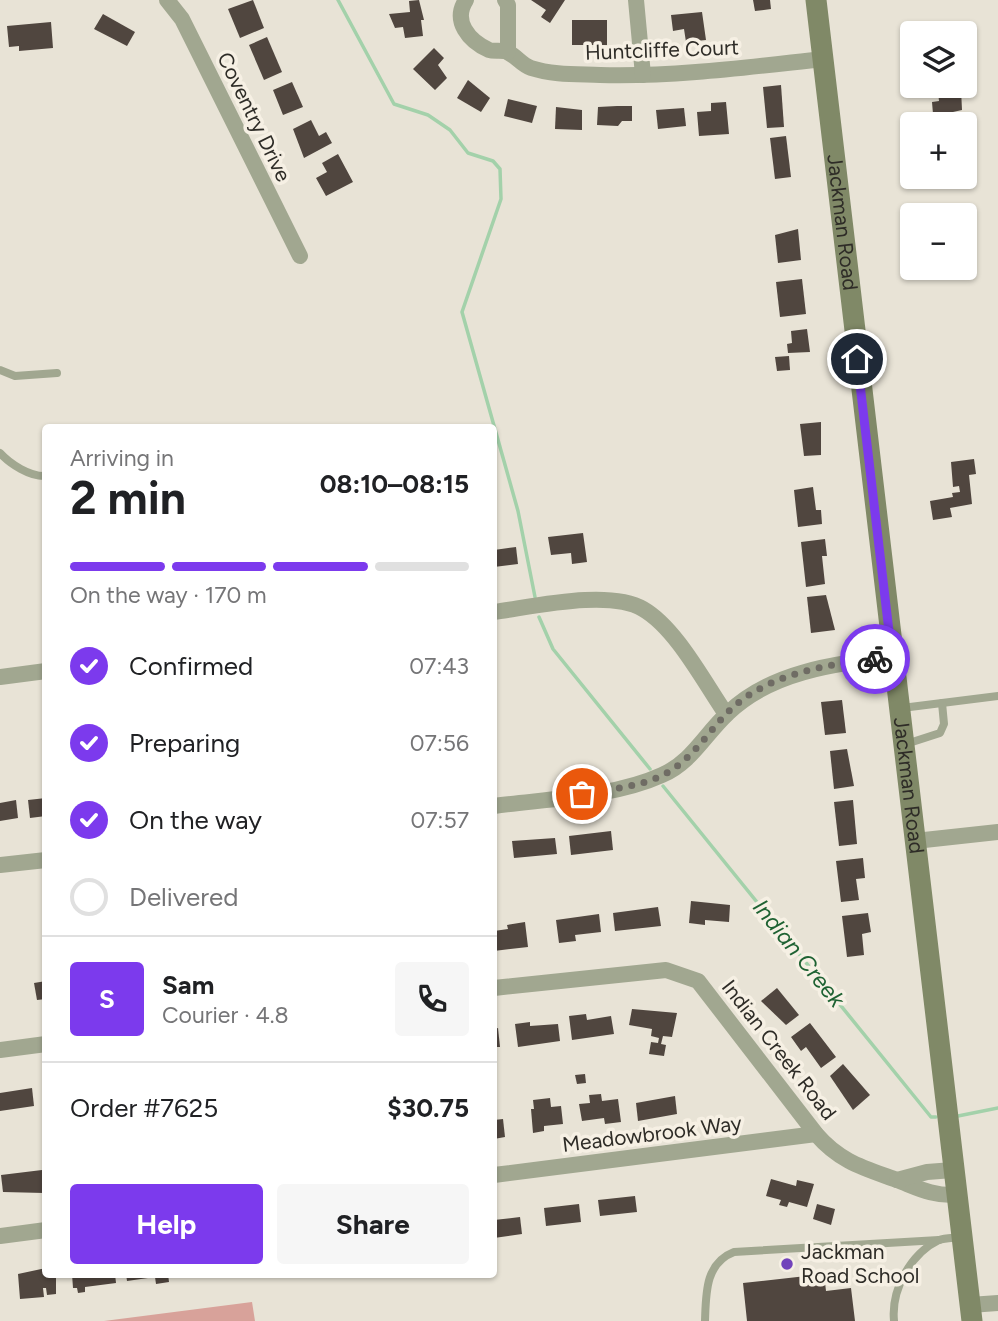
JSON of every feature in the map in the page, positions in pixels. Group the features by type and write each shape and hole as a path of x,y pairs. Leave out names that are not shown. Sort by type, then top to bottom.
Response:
{"street":[{"name":"Coventry Drive","path":"167,0 182,19 300,256"},
{"name":"Huntcliffe Court","path":"466,0 460,15 471,40 491,51 508,52 529,67 548,71 643,75 823,59"},
{"path":"505,0 508,5 508,52"},
{"path":"636,0 643,75"},
{"name":"Jackman Road","path":"817,0 971,1313"},
{"path":"497,612 598,600 621,601 641,607 667,630 726,714"},
{"path":"497,806 582,794 664,774 701,745 726,714 768,685 815,668 892,657"},
{"path":"0,677 42,672"},
{"path":"915,841 998,832"},
{"path":"0,865 42,860"},
{"name":"Indian Creek Road","path":"497,988 666,970 698,981 816,1134 847,1162 930,1194 956,1195"},
{"path":"0,1050 42,1045"},
{"name":"Meadowbrook Way","path":"497,1175 816,1134"},
{"path":"897,1180 927,1172 953,1170"},
{"path":"0,1236 42,1231"},
{"path":"971,1313 998,1303"}],"lane":[{"path":"0,370 15,376 57,373"},
{"path":"0,453 7,461 42,476"},
{"path":"899,709 998,696"},
{"path":"903,744 940,733 944,724 942,703"},
{"path":"705,1321 706,1297 715,1264 722,1257 734,1252 961,1237"},
{"path":"894,1321 897,1286 915,1260 939,1240"}],"shaded area":[{"path":"252,1302 255,1321 104,1321"}],"building":[{"path":"253,0 264,28 240,38 228,9"},
{"path":"419,0 424,20 421,20 423,36 405,38 403,27 395,28 389,14 410,12 409,1"},
{"path":"531,0 565,0 550,23 541,17 546,10"},
{"path":"753,0 770,0 771,9 755,11"},
{"path":"702,12 706,40 686,42 684,29 673,31 671,15"},
{"path":"103,14 135,32 127,46 94,29"},
{"path":"572,20 607,20 607,45 572,45"},
{"path":"51,22 53,48 19,51 19,46 9,47 7,26"},
{"path":"267,37 282,72 264,80 249,45"},
{"path":"434,48 444,58 438,65 447,78 435,90 413,69"},
{"path":"468,80 490,98 481,112 457,98"},
{"path":"292,82 303,107 283,115 273,90"},
{"path":"781,85 784,127 767,128 763,87"},
{"path":"939,98 961,98 962,110 933,112 932,102 939,101"},
{"path":"508,99 537,106 532,123 504,116"},
{"path":"726,102 729,134 699,136 697,112 711,111 711,103"},
{"path":"632,106 632,121 622,121 618,126 597,125 598,107"},
{"path":"556,107 582,110 582,130 555,129"},
{"path":"684,108 686,126 658,129 656,110"},
{"path":"311,120 319,136 326,132 332,143 304,158 293,129"},
{"path":"786,136 791,177 775,179 770,138"},
{"path":"338,154 353,182 326,196 316,178 327,172 322,163"},
{"path":"798,229 801,260 778,263 775,235"},
{"path":"802,279 806,314 780,317 776,282"},
{"path":"807,329 810,352 788,353 787,344 792,343 791,331"},
{"path":"789,356 790,370 777,371 775,357"},
{"path":"821,422 821,455 804,456 800,424"},
{"path":"974,459 976,474 969,475 972,504 950,508 952,517 933,520 930,501 953,497 952,493 960,492 959,486 953,487 951,462"},
{"path":"813,487 816,510 821,510 822,524 798,527 794,490"},
{"path":"583,533 587,562 572,564 571,553 551,555 548,537"},
{"path":"825,539 827,556 822,556 825,584 806,587 801,542"},
{"path":"516,547 518,564 497,567 497,550"},
{"path":"826,595 835,630 811,633 807,597"},
{"path":"842,700 846,733 825,735 821,702"},
{"path":"847,749 854,786 834,789 830,751"},
{"path":"42,798 42,816 30,818 28,800"},
{"path":"16,800 18,818 0,821 0,803"},
{"path":"853,800 857,844 839,846 834,802"},
{"path":"611,831 613,850 571,855 569,836"},
{"path":"555,838 557,854 514,858 512,841"},
{"path":"863,858 865,878 856,879 859,900 841,902 836,861"},
{"path":"691,901 730,905 729,922 705,920 705,925 689,923"},
{"path":"658,907 661,926 615,931 613,913"},
{"path":"868,913 871,932 862,934 864,955 847,957 842,916"},
{"path":"599,914 601,932 575,935 576,941 559,943 556,920"},
{"path":"525,922 528,947 497,951 497,931 508,929 507,925"},
{"path":"42,982 42,999 37,1000 34,983"},
{"path":"777,988 799,1015 786,1025 761,1001"},
{"path":"632,1009 677,1013 672,1037 663,1036 661,1044 666,1045 664,1056 649,1054 651,1042 658,1043 659,1038 651,1036 652,1029 629,1025"},
{"path":"586,1014 587,1020 611,1016 614,1034 572,1040 569,1016"},
{"path":"530,1022 530,1026 558,1024 560,1041 518,1047 515,1024"},
{"path":"810,1023 836,1057 821,1068 806,1047 801,1051 791,1037"},
{"path":"498,1028 500,1047 497,1047"},
{"path":"843,1064 870,1095 853,1110 830,1076"},
{"path":"585,1074 586,1083 577,1084 575,1075"},
{"path":"32,1088 34,1106 0,1111 0,1093"},
{"path":"601,1094 602,1101 618,1099 621,1122 605,1124 604,1118 582,1121 579,1104 590,1103 589,1095"},
{"path":"675,1096 677,1114 638,1121 636,1103"},
{"path":"550,1098 551,1107 561,1106 563,1124 544,1126 544,1131 533,1133 533,1100"},
{"path":"503,1119 505,1137 497,1138 497,1120"},
{"path":"42,1170 42,1193 3,1192 1,1175"},
{"path":"771,1179 796,1186 797,1180 814,1184 807,1207 789,1202 787,1207 779,1205 781,1200 766,1196"},
{"path":"635,1196 637,1212 600,1216 598,1200"},
{"path":"579,1204 581,1222 546,1226 544,1208"},
{"path":"817,1204 835,1209 831,1225 813,1219"},
{"path":"520,1217 522,1234 497,1238 497,1220"},
{"path":"42,1269 42,1278 56,1278 56,1294 47,1295 46,1288 43,1288 44,1297 20,1299 18,1274"},
{"path":"824,1274 826,1291 851,1288 855,1321 747,1321 743,1283"},
{"path":"72,1278 115,1278 116,1283 85,1287 85,1292 78,1293 77,1288 73,1288"},
{"path":"127,1278 148,1278 127,1281"},
{"path":"155,1278 168,1278 169,1282 156,1284"}],"waterway":[{"name":"Indian Creek","path":"338,0 394,104 428,115 450,130 468,153 493,161 500,169 501,199 462,312 494,424"},
{"name":"Indian Creek","path":"497,436 518,511 535,597"},
{"name":"Indian Creek","path":"539,617 553,649 650,769"},
{"name":"Indian Creek","path":"663,786 931,1117 936,1117"},
{"name":"Indian Creek","path":"958,1116 998,1108"}],"way so far":[{"path":"582,794 645,782 664,774 685,761 726,714 768,685 815,668 875,659"}],"place":[{"name":"Jackman Road School","path":"787,1264"}],"route":[{"path":"857,359 892,657 875,659"}]}
